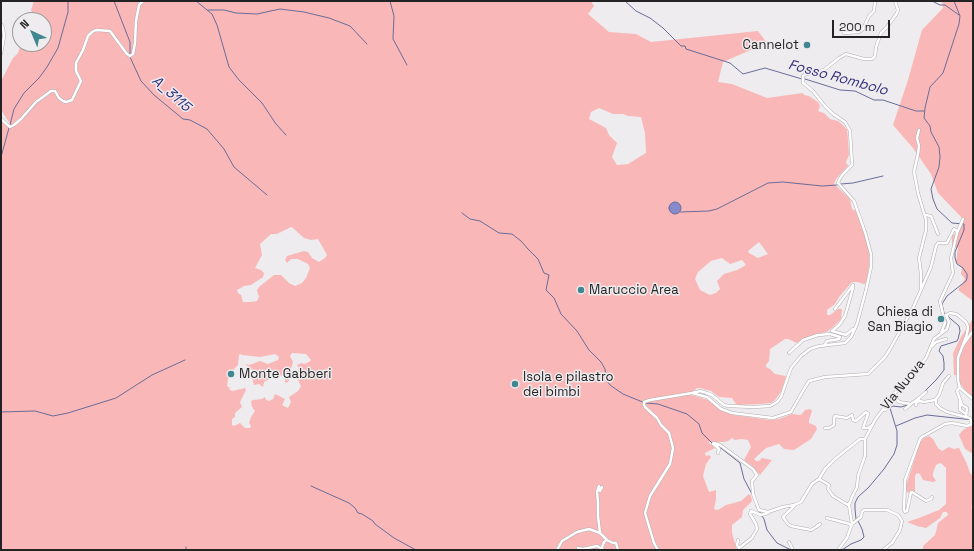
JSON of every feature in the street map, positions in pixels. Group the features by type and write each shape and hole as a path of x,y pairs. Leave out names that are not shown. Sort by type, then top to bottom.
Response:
{"street":[{"path":"1,119 10,127 14,125 21,120 36,102 51,91 55,91 59,98 63,101 66,102 72,100 81,81 76,71 76,63 88,36 96,30 110,31 127,54 130,56 133,54 139,5 143,1"},
{"path":"844,33 859,32 865,26 869,16 873,12 875,1"},
{"path":"658,550 654,543 645,513 650,496 670,464 673,448 669,432 661,425 644,403 650,400 700,391 712,395 724,405 754,407 770,406 777,402 781,397 791,368 801,356 810,349 845,343 851,337 856,326 870,274 871,254 854,202 838,183 843,174 852,165 850,131 845,122 833,114 824,105 813,91 803,83 802,79 806,74 824,70 846,54 864,60 872,59 875,56 876,47 881,33 887,28 897,13 898,10 895,1"},
{"path":"870,8 873,12"},
{"path":"1,24 4,36 1,54"},
{"path":"918,130 917,138 919,150 914,172 918,193 926,215 926,230 919,258 922,288"},
{"path":"926,215 931,216 938,234"},
{"path":"692,393 707,397 721,409 732,413 768,418 788,414 794,408 809,381 826,377 864,374 872,371 895,342 931,267 936,246 938,243 947,242 954,229 957,233 963,219"},
{"name":"Via Nuova","path":"851,526 849,510 850,503 857,487 858,476 865,456 865,440 882,410 898,389 909,379 926,358 934,339 940,333 945,323 940,301 953,273 951,258 957,233"},
{"path":"835,309 853,285 845,316 839,325 832,330 846,336 856,326"},
{"path":"940,333 945,331 949,324 947,314 956,314 966,322 968,327 967,334 958,358 958,380 960,387 973,399"},
{"path":"963,345 973,331"},
{"path":"789,353 803,340 818,335 830,334 840,337 839,339 827,341 824,346"},
{"path":"929,349 936,342 946,339"},
{"path":"905,409 919,400 927,402 936,399 948,376"},
{"path":"932,496 931,499 926,501 911,492 908,511 905,512 905,480 920,439 945,424 952,423 967,426 972,424 971,420 960,409 960,402 957,392 960,387"},
{"path":"916,405 916,403 926,392"},
{"path":"882,410 885,410 896,398 899,402 911,404"},
{"path":"936,399 936,404 944,411 966,416"},
{"path":"960,402 967,408 966,416"},
{"path":"825,428 829,428 834,425 835,416 847,418 852,415 853,420 856,421 866,412 868,414 863,428 868,428 873,424"},
{"path":"738,540 737,545 739,548 752,538 757,529 756,524 750,514 751,511 762,515 784,506 794,505 801,502 812,484 819,479 836,459 852,446 865,440"},
{"path":"718,453 718,447 713,443 718,444 754,469 757,475 752,481 753,494 759,510 768,512"},
{"path":"819,479 829,485 828,489 833,496 848,505 850,503"},
{"path":"600,486 597,492 600,533"},
{"path":"794,505 783,517 788,524 811,530 820,524"},
{"path":"838,550 844,543 851,526 858,520 864,510 887,510 900,517 902,525 892,543 883,550"},
{"path":"827,518 850,524 851,526"},
{"path":"557,550 562,541 577,532 589,529 600,533 608,540 616,543 618,550"},
{"path":"578,548 583,549 597,546 602,549 604,542 608,540"},
{"path":"789,542 793,550"}],"shaded area":[{"path":"34,1 591,1 594,6 588,14 609,32 636,34 651,42 758,31 767,43 723,62 718,82 732,84 767,98 803,93 804,95 809,96 818,102 820,106 818,111 824,113 830,119 838,121 844,126 847,130 848,139 849,155 846,162 848,166 836,179 834,184 850,199 852,209 856,211 870,255 868,275 866,283 864,284 852,282 835,304 827,310 827,315 830,315 838,309 842,309 841,319 832,328 797,343 785,339 770,349 769,361 766,367 775,374 786,376 782,390 771,403 738,405 732,398 719,397 711,391 700,388 697,388 692,392 692,395 708,400 720,409 734,415 770,420 779,419 792,414 800,415 805,410 810,409 812,411 809,423 816,426 817,429 811,439 794,450 784,449 779,444 766,448 754,459 756,461 759,461 762,458 772,460 760,475 744,460 751,447 748,440 735,440 732,438 724,442 709,442 715,448 705,453 706,456 709,455 711,457 706,464 703,476 709,492 716,490 714,509 718,510 726,505 741,501 749,494 751,496 752,501 743,510 742,517 732,525 732,533 737,550 1,550 1,121 11,128 1,110 1,81 13,58 18,52 52,52 52,12 32,12 31,10","holes":["599,108 613,114 641,117 645,133 646,153 628,164 617,165 612,157 617,143 609,135 606,128 589,119 591,112","291,227 304,238 311,240 318,239 327,255 319,262 312,258 308,252 304,251 287,256 285,260 287,263 291,259 298,259 308,264 310,268 302,283 295,286 289,283 281,275 274,275 257,290 259,297 257,301 243,302 241,295 237,290 244,286 251,285 263,277 264,273 255,268 262,255 260,244 271,234 277,234","759,242 768,254 758,258 748,251","722,258 730,264 742,260 746,265 737,270 724,274 717,281 720,289 716,293 710,295 700,290 695,279 698,272 711,261","292,353 306,354 311,360 304,364 301,363 297,365 299,368 297,372 299,375 298,380 301,386 298,391 289,397 291,402 288,408 282,405 285,399 275,394 273,399 269,401 266,400 265,397 262,399 253,400 251,401 252,407 255,411 249,423 251,426 250,428 245,428 240,423 234,426 232,425 232,419 235,417 235,413 242,407 240,402 246,390 245,388 232,391 227,386 229,374 238,365 239,355 260,357 275,354 279,357 278,360 268,364 260,361 249,365 245,364 253,370 256,375 252,378 254,385 259,384 263,387 264,382 275,376 284,375 285,382 288,382 291,377 290,372 293,362 290,356"]},
{"path":"942,1 973,1 973,301 958,290 965,279 961,274 962,268 956,262 958,248 952,246 952,236 959,230 963,219 938,193 931,174 913,148 893,125 908,80 922,30 943,8"},
{"path":"973,316 973,397 965,391 959,381 960,376 954,375 953,353"},
{"path":"973,425 973,454 965,449 959,435 963,430"},
{"path":"929,436 942,451 949,447 954,449 959,448 970,473 973,476 973,505 971,507 973,510 973,550 923,549 923,546 935,535 938,523 948,515 947,512 943,512 940,518 926,528 907,522 939,510 946,504 946,468 940,463 936,465 933,473 936,481 933,482 923,480 920,474 917,473 915,476 915,491 908,493 905,489 920,442"}],"water":[{"path":"675,202 679,204 681,208 679,212 675,214 671,212 669,208 671,204"}],"waterway":[{"path":"10,125 14,109 24,93 39,78 47,67 58,48 68,12 68,1"},
{"name":"A_3115","path":"114,1 130,42 130,57 141,81 154,95 183,119 190,120 207,129 224,149 234,167 267,195"},
{"path":"196,1 212,14 217,25 229,67 239,80 262,103 276,124 286,135"},
{"path":"390,1 394,16 393,39 407,65"},
{"name":"Fosso Rombolo","path":"625,1 636,11 650,18 663,28 681,46 685,46 686,49 730,63 743,74 765,68 802,79"},
{"path":"932,1 940,5 945,5 959,15"},
{"path":"919,397 944,370 943,356 939,351 941,346 957,341 958,339 960,331 959,326 944,313 942,304 947,296 966,281 967,278 967,274 963,268 957,264 955,258 955,252 964,230 964,224 952,223 937,209 933,199 931,189 939,167 939,147 931,132 930,126 924,118 930,87 943,73 959,24 960,16 954,1"},
{"path":"208,10 224,10 236,13 257,14 280,9 304,12 329,18 350,26 367,44"},
{"name":"Fosso Rombolo","path":"805,79 840,90 855,91 874,100 883,100 916,111 924,111"},
{"path":"1,157 9,128"},
{"path":"841,184 853,183 883,176"},
{"path":"680,212 709,211 717,209 768,183 783,182 822,186 837,185"},
{"path":"462,213 470,219 480,221 499,233 512,234 538,259 544,273 549,275 546,290 554,298 561,314 577,331 589,350 601,362 605,369 607,381 610,385 623,394 645,403 658,404 687,414 699,424 702,433 712,443"},
{"path":"1,412 35,411 53,416 68,413 116,398 152,375 185,360"},
{"path":"856,519 855,503 858,497 869,487 884,469 894,454 897,445 897,431 890,408 893,406 901,407 908,405"},
{"path":"896,426 927,415 973,420"},
{"path":"717,445 740,463 744,479 752,494"},
{"path":"311,486 349,503 358,513 373,521 394,538 416,550"},
{"path":"756,506 764,519 767,530 777,543 791,550"},
{"path":"842,550 864,537 858,521"}],"place":[{"name":"Cannelot","path":"807,45"},
{"name":"Maruccio Area","path":"581,290"},
{"name":"Chiesa di San Biagio","path":"941,319"},
{"name":"Monte Gabberi","path":"231,374"},
{"name":"Isola e pilastro dei bimbi","path":"515,384"}]}
